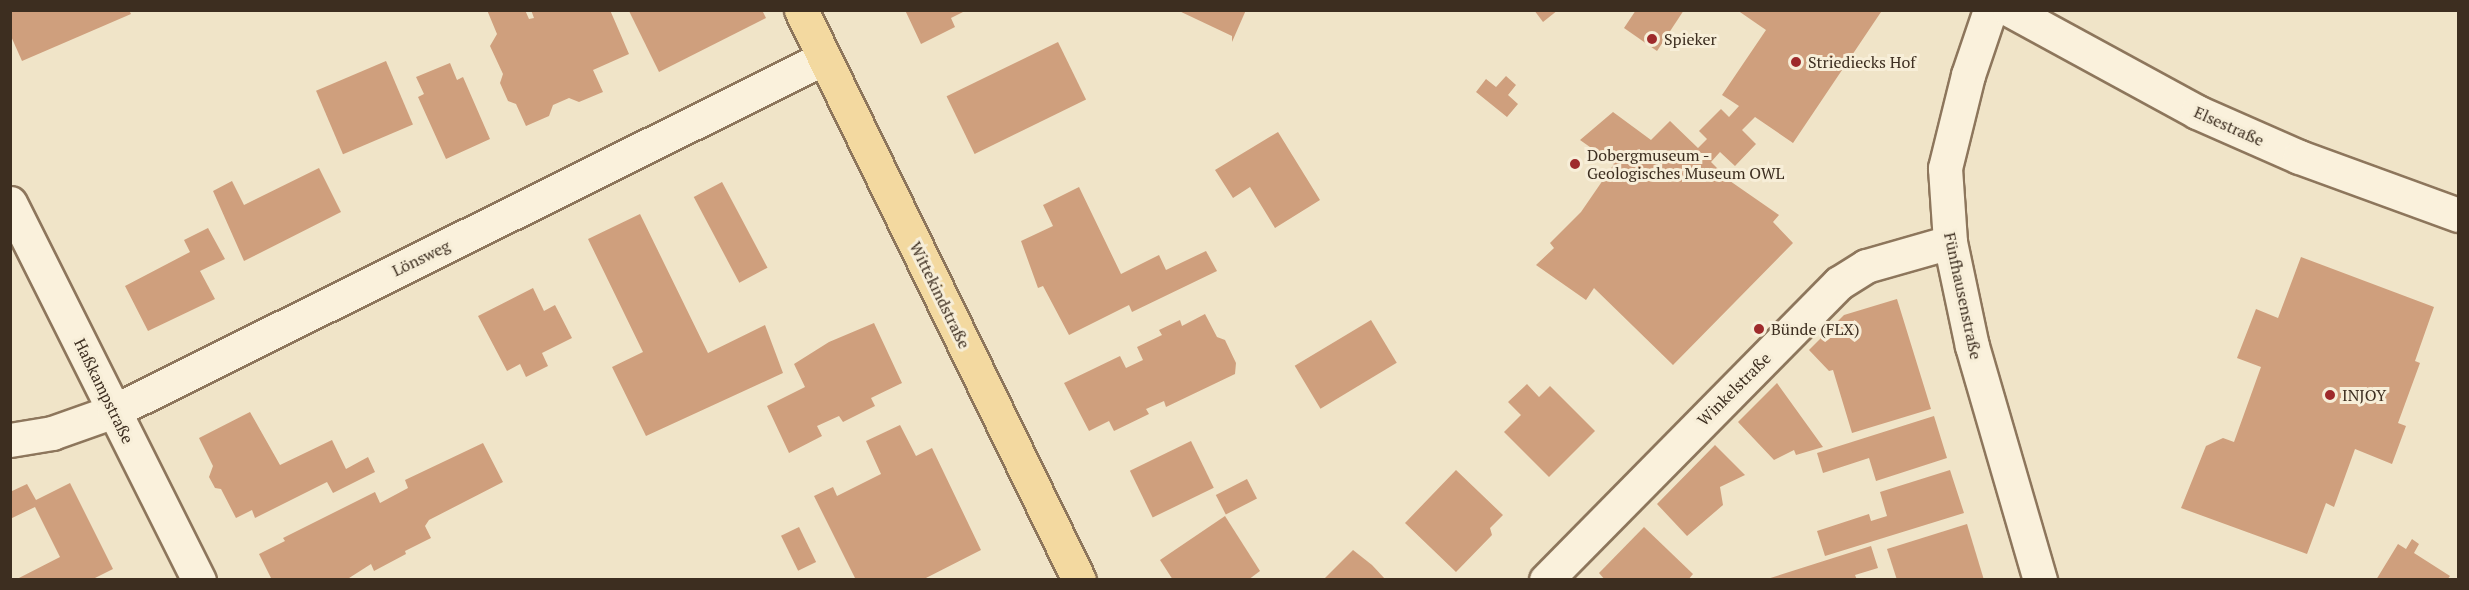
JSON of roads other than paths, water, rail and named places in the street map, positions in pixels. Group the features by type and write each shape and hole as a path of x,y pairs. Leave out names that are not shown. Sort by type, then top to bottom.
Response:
{"main road":[{"name":"Wittekindstraße","path":"801,10 1079,579"}],"street":[{"name":"Fünfhausenstraße","path":"1990,10 1968,75 1945,168 1950,242 1972,346 2040,579"},
{"name":"Elsestraße","path":"2010,10 2197,112 2299,158 2458,215"},
{"name":"Lönsweg","path":"10,440 52,433 114,411 824,58"},
{"name":"Haßkampstraße","path":"10,203 199,579"},
{"name":"Winkelstraße","path":"1546,579 1839,284 1866,266 1950,242"}],"place":[{"name":"Spieker","path":"1652,39"},
{"name":"Striediecks Hof","path":"1796,62"},
{"name":"Dobergmuseum - Geologisches Museum OWL","path":"1575,164"},
{"name":"Bünde (FLX)","path":"1759,329"},
{"name":"INJOY","path":"2330,395"}]}
